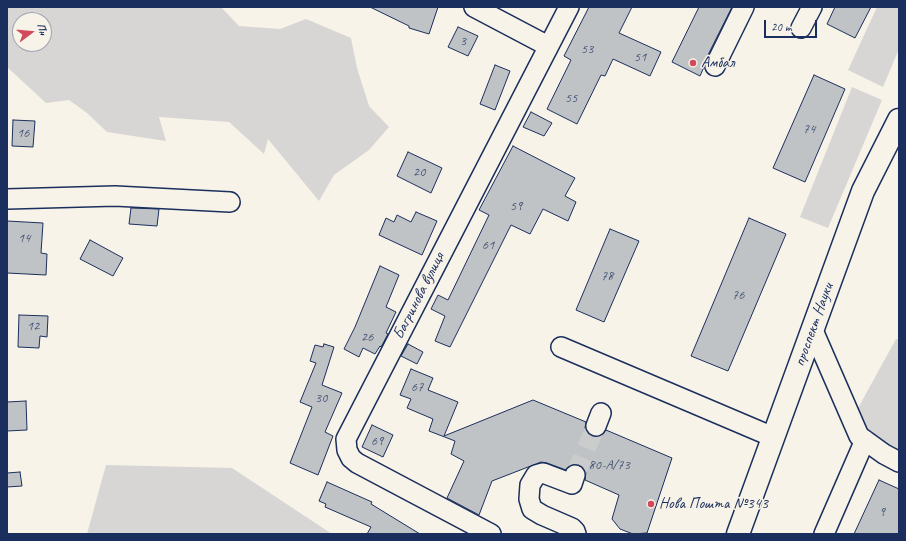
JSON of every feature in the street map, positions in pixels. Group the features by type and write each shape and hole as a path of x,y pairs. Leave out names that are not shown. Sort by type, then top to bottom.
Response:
{"main road":[{"name":"проспект Науки","path":"738,534 863,191 899,120"}],"street":[{"path":"474,7 548,46"},
{"name":"Багринова вулиця","path":"481,532 357,463 351,458 347,450 346,439 568,7"},
{"path":"714,66 744,7"},
{"path":"802,28 812,7"},
{"path":"7,199 115,196 230,202"},
{"path":"812,328 859,436 884,454 899,462"},
{"path":"561,348 773,437"},
{"path":"824,534 865,440"},
{"path":"575,475 572,484 543,473 536,475 530,485 529,499 532,509 572,528 576,534"}],"shaded area":[{"path":"7,7 221,7 239,26 280,29 306,19 351,38 357,68 369,106 389,127 369,150 334,175 319,201 268,139 264,154 229,122 159,117 166,141 107,132 87,113 69,100 46,103 7,67"},
{"path":"877,7 899,7 899,49 883,87 848,70"},
{"path":"852,87 882,100 828,228 800,217"},
{"path":"896,339 899,340 899,456 870,440 857,410"},
{"path":"106,465 232,468 332,534 87,534"}],"building":[{"path":"370,7 438,7 429,34 409,28 409,26"},
{"path":"589,7 632,7 619,33 661,52 650,76 613,59 605,76 601,75 577,124 547,109 571,60 564,56"},
{"path":"699,7 732,7 705,61 700,76 672,62"},
{"path":"835,7 871,7 855,38 827,24"},
{"path":"458,27 478,36 468,56 448,47"},
{"path":"495,65 510,71 495,110 480,104"},
{"path":"814,75 845,89 805,182 773,168"},
{"path":"531,112 552,123 544,136 523,127"},
{"path":"13,120 35,121 33,147 12,146"},
{"path":"513,146 575,178 565,196 576,202 568,221 543,209 530,234 511,225 450,347 435,341 445,316 431,309 438,295 448,300 489,215 479,210"},
{"path":"408,152 442,168 431,193 397,176"},
{"path":"131,208 159,209 157,226 129,224"},
{"path":"416,212 437,221 422,255 379,235 386,218 394,222 397,215 411,222"},
{"path":"749,218 786,234 728,371 691,356"},
{"path":"7,221 43,223 41,253 47,254 46,275 7,273"},
{"path":"610,229 639,241 604,322 576,310"},
{"path":"90,240 123,258 113,276 80,259"},
{"path":"380,266 399,275 386,307 396,312 386,333 388,334 381,347 380,346 375,354 363,348 359,357 344,349 355,327"},
{"path":"19,315 48,316 47,337 40,336 39,348 18,347"},
{"path":"324,344 334,347 322,385 342,393 325,432 333,436 318,475 290,463 312,407 300,402 316,363 310,361 315,345 323,347"},
{"path":"408,344 423,352 417,364 401,356"},
{"path":"411,369 433,378 428,390 458,402 444,436 533,400 586,422 585,428 592,436 598,437 606,430 672,458 647,533 633,534 620,529 612,519 619,495 585,480 586,472 583,467 578,464 572,464 566,470 541,462 492,481 479,515 447,498 464,461 451,454 455,441 429,431 433,419 407,408 411,399 400,395"},
{"path":"26,401 27,430 7,431 7,402"},
{"path":"372,425 393,435 383,457 362,447"},
{"path":"20,472 22,486 7,487 7,473"},
{"path":"879,480 899,489 899,534 854,534"},
{"path":"327,482 372,502 371,504 420,534 367,534 371,527 325,507 326,504 319,501"}],"tunnel":[{"path":"575,475 596,426"}],"place":[{"name":"Амбал","path":"693,63"},
{"name":"Нова Пошта №343","path":"651,504"}]}
